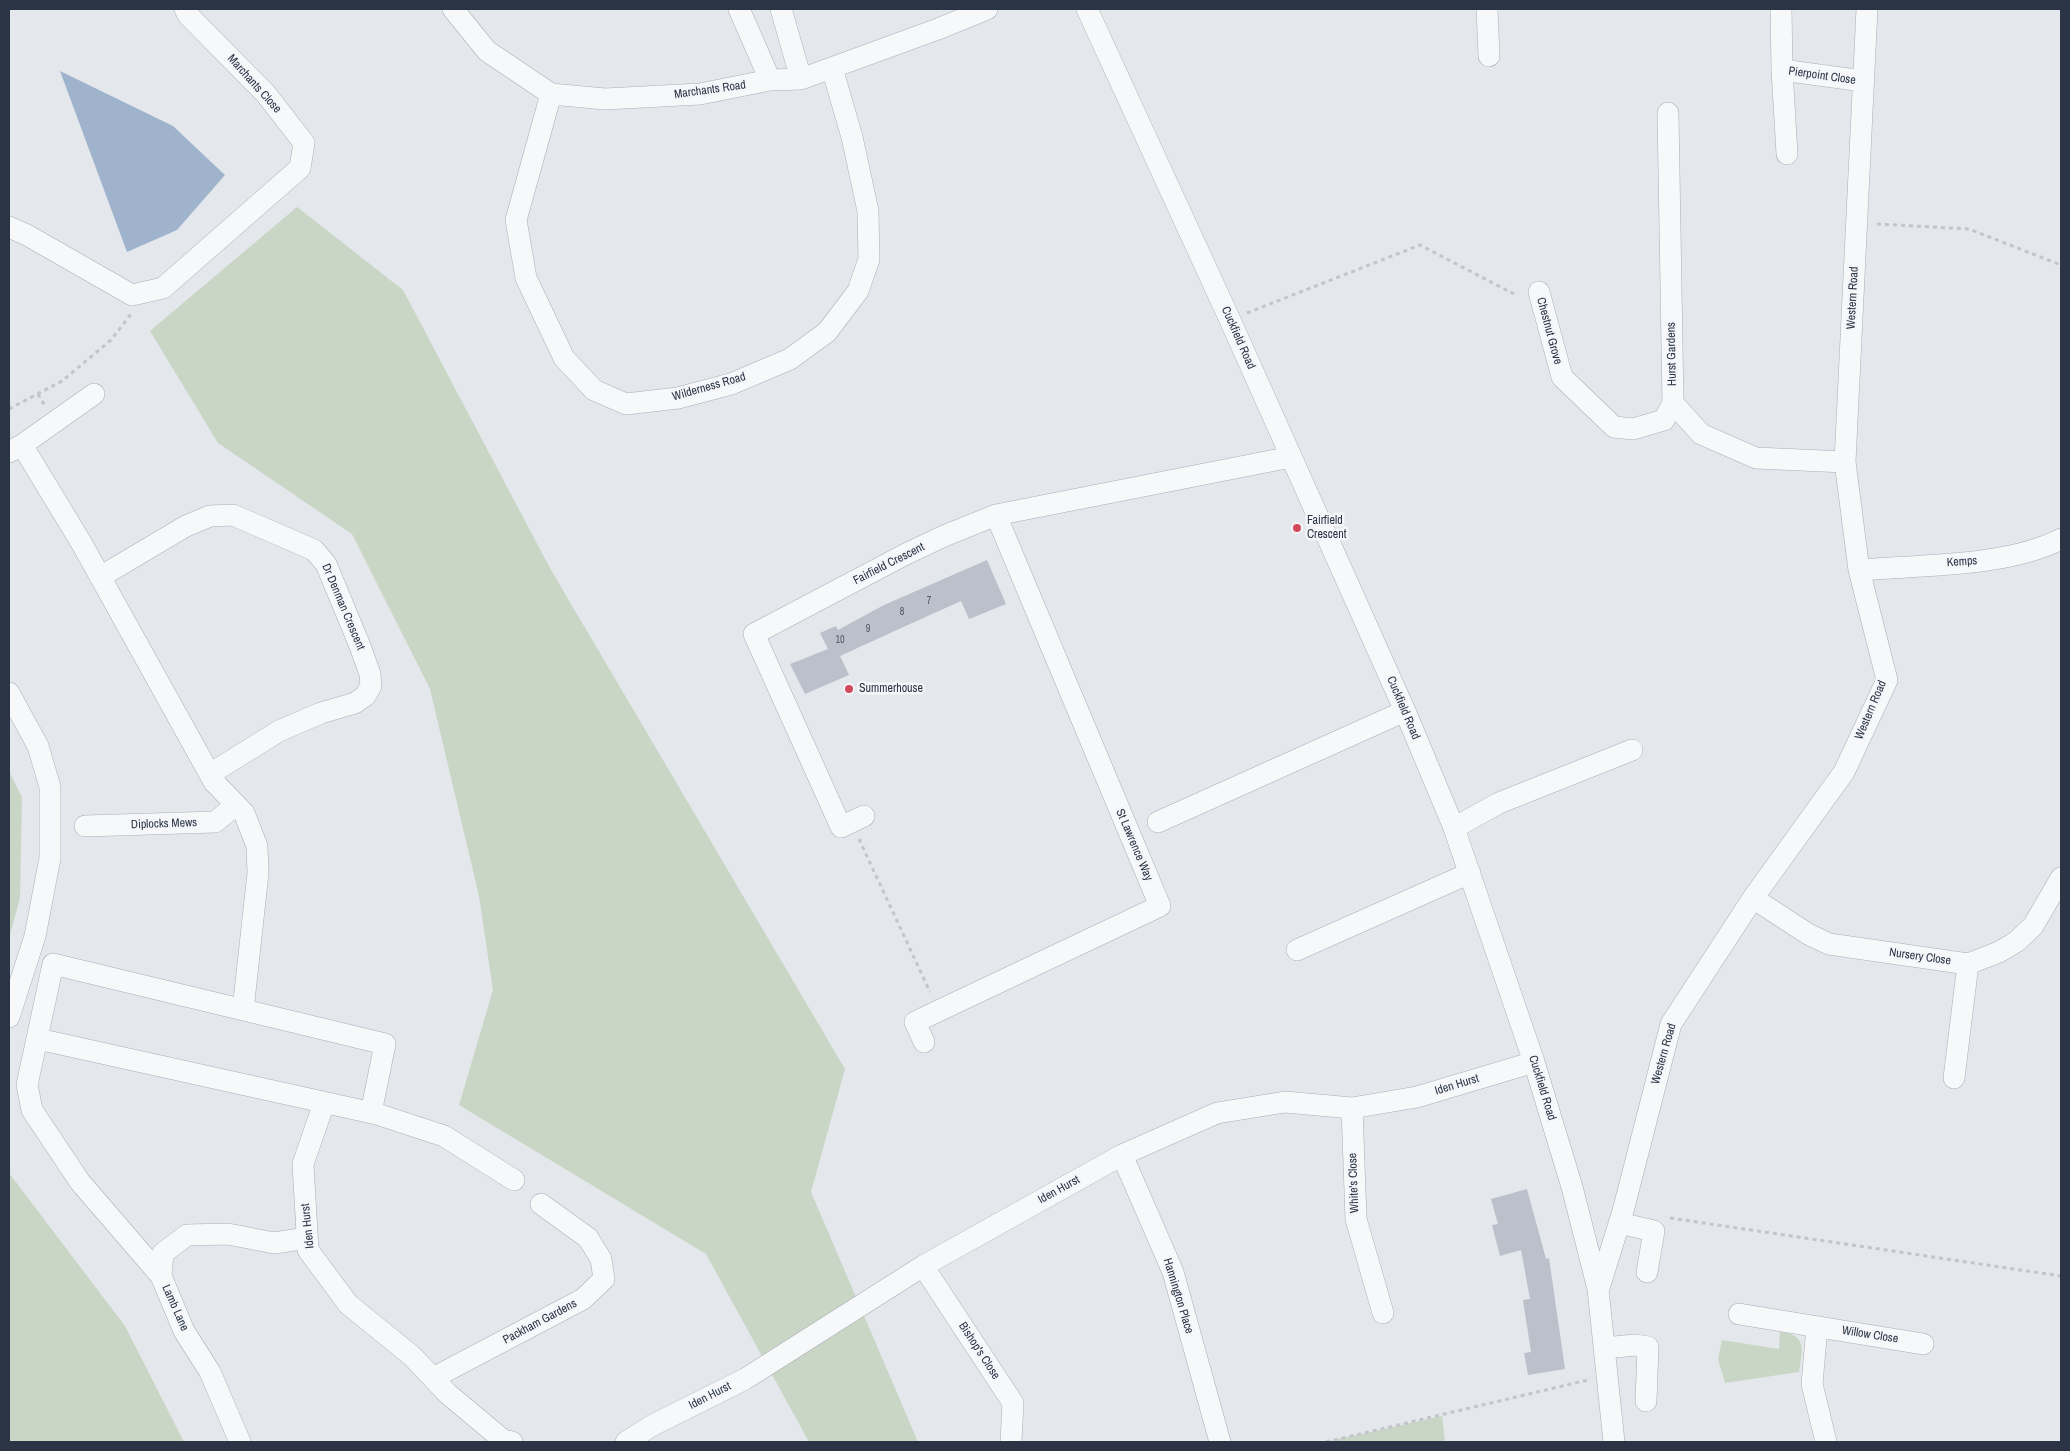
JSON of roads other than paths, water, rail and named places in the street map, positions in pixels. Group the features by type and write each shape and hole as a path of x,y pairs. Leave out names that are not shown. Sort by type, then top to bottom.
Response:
{"street":[{"name":"Marchants Close","path":"9,228 27,235 132,296 163,288 300,168 304,143 266,94 188,15 185,9"},
{"name":"Marchants Road","path":"453,9 487,51 552,94 605,99 691,94 770,80 801,79 987,9"},
{"path":"739,9 770,80"},
{"path":"782,9 801,79"},
{"name":"Cuckfield Road","path":"1087,9 1230,320 1405,711 1454,828 1534,1062 1572,1187 1598,1289 1614,1442"},
{"path":"1487,9 1489,56"},
{"name":"Pierpoint Close","path":"1781,9 1782,70 1863,81"},
{"name":"Western Road","path":"1598,1289 1619,1223 1671,1024 1753,898 1844,772 1887,680 1859,570 1845,462 1867,9"},
{"name":"Wilderness Road","path":"552,94 516,220 526,278 564,358 594,390 626,404 678,398 730,384 790,359 826,332 858,291 869,259 868,211 852,137 832,68"},
{"path":"1782,70 1787,154"},
{"name":"Hurst Gardens","path":"1668,113 1673,403 1701,434 1756,458 1845,462"},
{"name":"Chestnut Grove","path":"1538,292 1562,377 1614,427 1633,430 1664,420 1673,403"},
{"path":"94,394 15,448 100,577 214,782 244,813 257,846 258,873 243,1010"},
{"name":"Fairfield Crescent","path":"858,819 841,827 754,634 914,550 996,515 1291,457"},
{"name":"Dr Denman Crescent","path":"100,577 186,526 210,516 233,515 314,550 326,564 364,655 370,674 371,686 365,696 355,703 321,713 278,731 210,774"},
{"name":"St Lawrence Way","path":"924,1042 915,1022 1160,906 996,515"},
{"name":"Kemps","path":"1859,570 1988,560 2043,548 2061,539"},
{"path":"9,693 38,746 50,787 50,858 35,936 9,1017"},
{"path":"1158,822 1405,711"},
{"path":"1454,828 1499,804 1632,750"},
{"name":"Diplocks Mews","path":"85,826 215,822 236,805"},
{"path":"1297,950 1470,873"},
{"name":"Nursery Close","path":"1753,898 1808,934 1830,944 1968,964 1999,952 2022,937 2042,914 2061,878"},
{"path":"160,1276 80,1182 32,1110 27,1085 53,964 385,1044 370,1113"},
{"path":"1954,1078 1968,964"},
{"path":"38,1039 370,1113 444,1136 514,1180"},
{"name":"Iden Hurst","path":"626,1442 653,1425 745,1379 855,1311 923,1266 1122,1155 1218,1113 1285,1102 1352,1108 1417,1097 1534,1062"},
{"name":"Iden Hurst","path":"324,1103 304,1164 308,1250 348,1304 412,1356 448,1394 503,1440 512,1442"},
{"name":"White's Close","path":"1352,1108 1356,1219 1383,1313"},
{"name":"Hannington Place","path":"1122,1155 1173,1272 1220,1442"},
{"name":"Packham Gardens","path":"433,1378 583,1299 604,1279 601,1259 588,1238 541,1204"},
{"path":"1619,1223 1654,1231 1647,1272"},
{"name":"Lamb Lane","path":"240,1442 210,1372 184,1332 160,1276 163,1253 188,1235 228,1234 274,1243 307,1238"},
{"name":"Bishop's Close","path":"923,1266 1013,1403 1011,1442"},
{"name":"Willow Close","path":"1739,1314 1923,1344"},
{"path":"1817,1327 1812,1384 1826,1442"},
{"path":"1605,1348 1635,1345 1648,1346 1646,1401"}],"water":[{"path":"60,71 173,126 225,175 177,230 127,252"}],"place":[{"name":"Fairfield Crescent","path":"1297,528"},
{"name":"Summerhouse","path":"849,689"}]}
